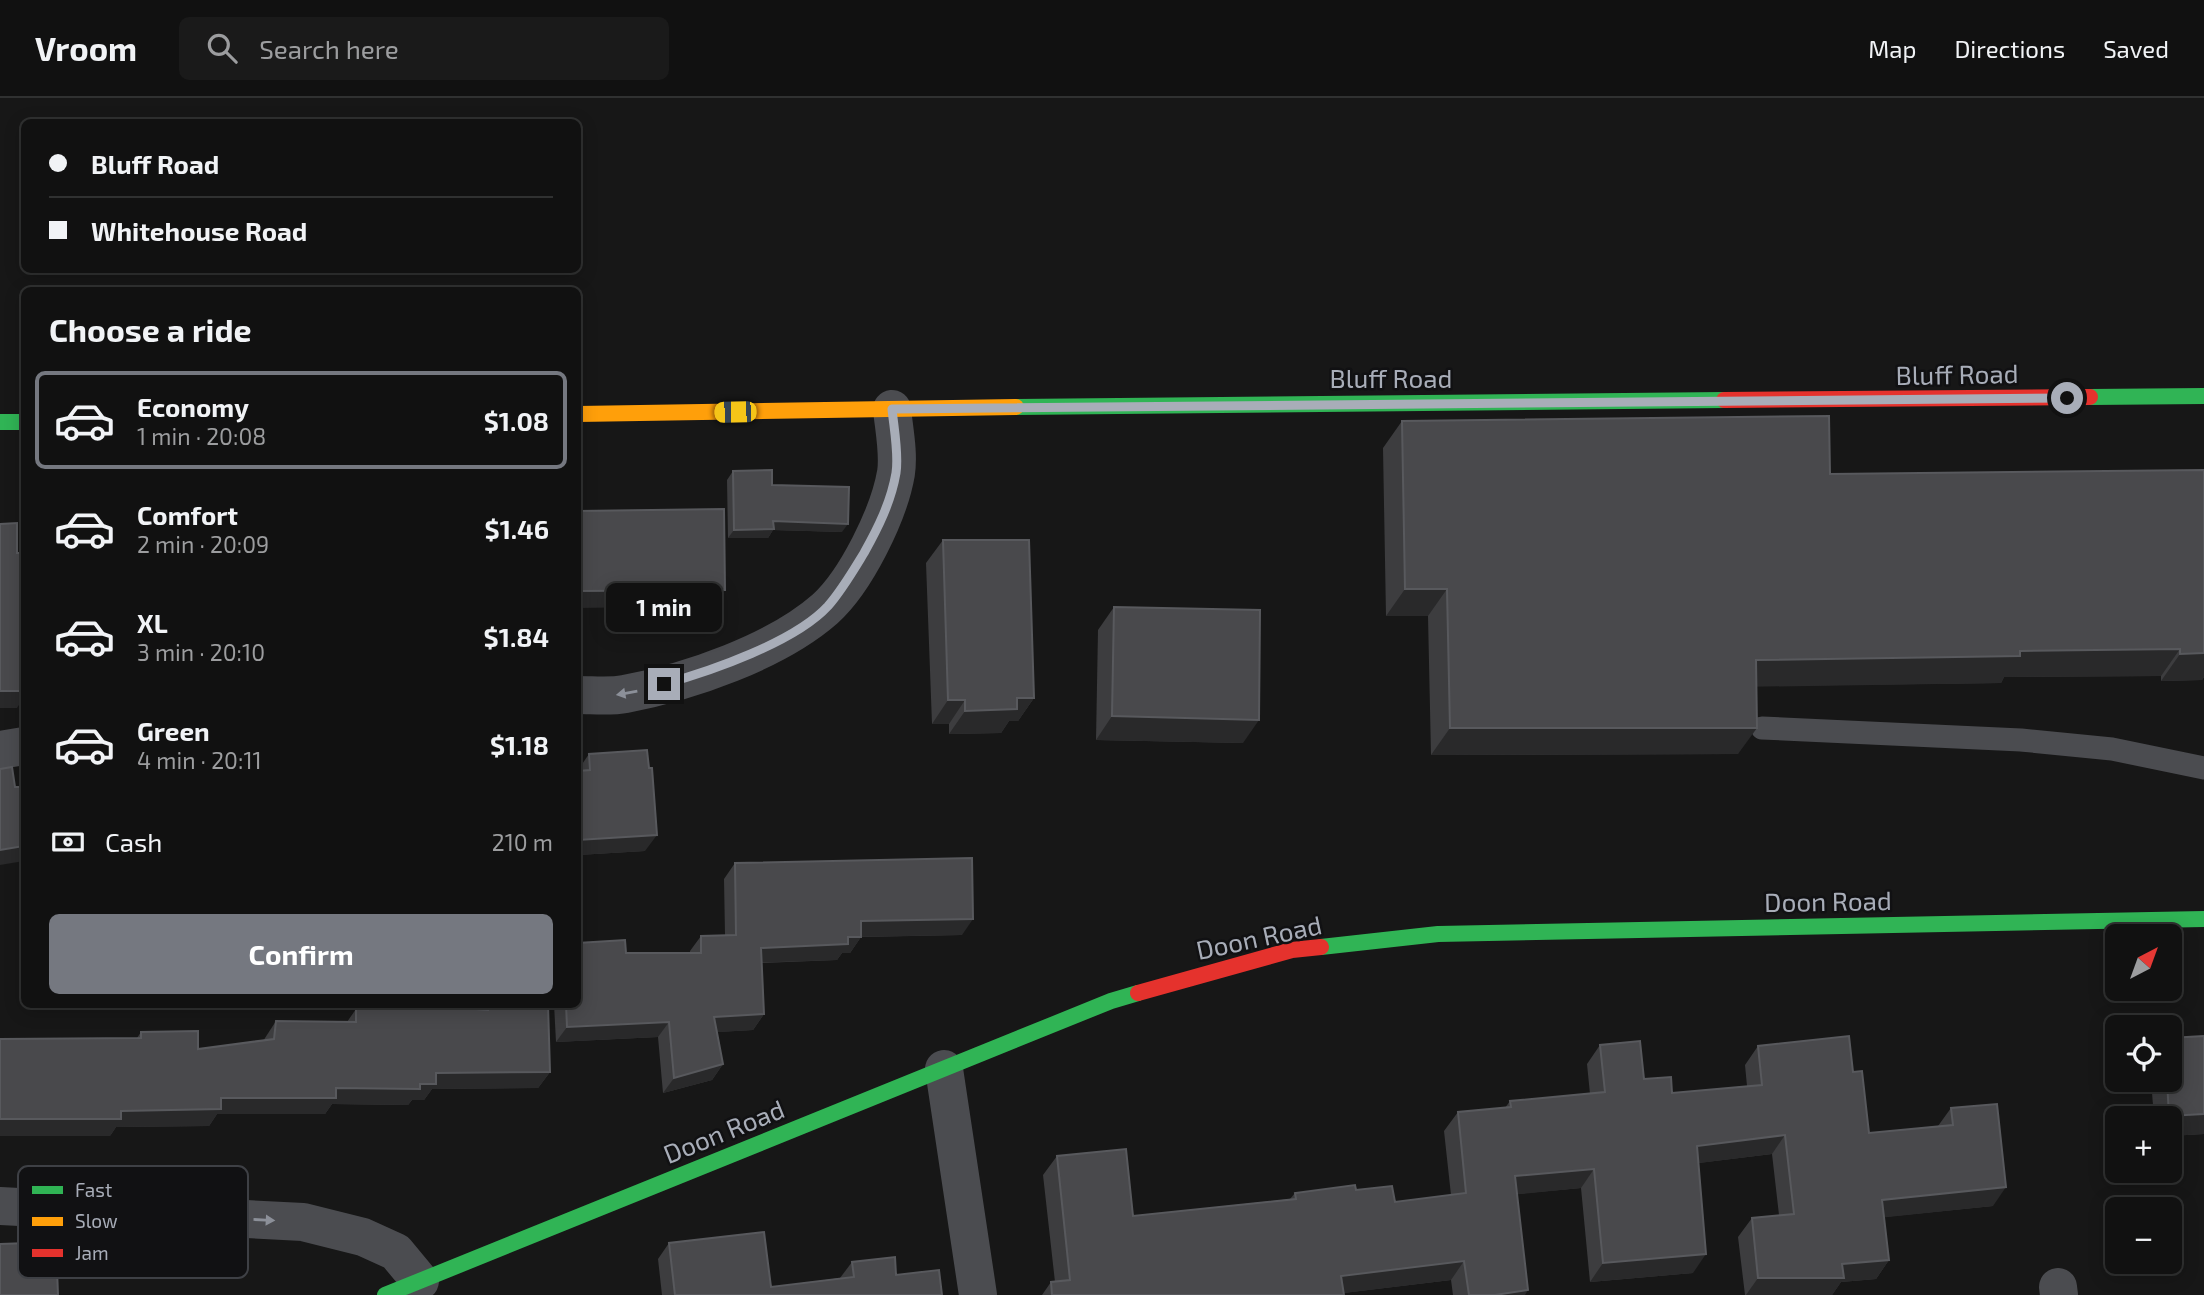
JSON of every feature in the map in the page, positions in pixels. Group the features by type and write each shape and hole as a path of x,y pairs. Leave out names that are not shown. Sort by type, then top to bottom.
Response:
{"street":[{"name":"Bluff Road","path":"581,414 2204,396"},
{"path":"581,695 624,695 705,673 796,629 826,608 850,577 881,523 896,472 892,409"},
{"path":"0,422 21,422"},
{"path":"0,750 21,746"},
{"name":"Doon Road","path":"385,1295 1111,1001 1306,949 1438,934 2204,919"},
{"path":"944,1069 978,1295"},
{"path":"0,1206 18,1207"},
{"path":"248,1219 303,1222 363,1237 396,1252 420,1281"}],"lane":[{"path":"1762,728 2021,740 2112,749 2204,768"}],"building":[{"path":"1829,416 1830,474 2204,470 2204,653 2180,654 2180,649 2020,651 2020,656 1756,660 1757,728 1450,728 1447,589 1405,589 1402,421"},
{"path":"772,470 772,485 849,487 848,524 773,521 774,529 734,530 733,471"},
{"path":"724,509 725,590 581,591 581,511"},
{"path":"17,523 17,553 21,553 21,691 0,691 0,524"},
{"path":"943,540 1029,540 1034,698 1017,698 1017,709 965,711 965,700 948,700"},
{"path":"1114,607 1260,610 1259,720 1112,716"},
{"path":"647,750 649,768 652,768 657,835 581,840 581,771 590,770 589,754"},
{"path":"12,767 15,787 21,787 21,846 0,850 0,769"},
{"path":"972,858 973,919 861,921 861,937 848,937 848,944 761,948 764,1014 714,1017 723,1064 674,1078 669,1022 567,1027 566,1008 581,1008 581,943 625,940 626,953 701,953 701,936 736,935 735,863"},
{"path":"548,1008 550,1072 436,1073 436,1084 420,1084 420,1089 336,1088 336,1098 221,1098 221,1109 121,1111 121,1119 0,1119 0,1039 141,1038 141,1032 198,1031 198,1049 274,1039 276,1021 356,1022 356,1009"},
{"path":"1849,1036 1853,1072 1862,1071 1869,1133 1953,1125 1951,1108 1997,1104 2006,1187 1882,1200 1889,1260 1842,1264 1844,1278 1758,1278 1752,1218 1794,1214 1785,1135 1697,1146 1706,1254 1603,1263 1594,1169 1515,1176 1528,1290 1495,1295 1469,1295 1464,1261 1341,1276 1344,1295 1052,1295 1051,1282 1070,1280 1057,1156 1126,1149 1133,1216 1296,1199 1295,1193 1355,1185 1356,1190 1392,1186 1395,1202 1466,1193 1458,1112 1511,1107 1510,1101 1605,1092 1600,1045 1640,1041 1644,1079 1671,1077 1672,1093 1762,1085 1758,1046"},
{"path":"2204,1036 2204,1114 2182,1115 2182,1106 2168,1106 2168,1092 2182,1092 2182,1037"},
{"path":"764,1232 771,1287 854,1277 852,1262 895,1257 896,1275 939,1270 942,1295 675,1295 669,1243"},
{"path":"18,1243 18,1278 57,1278 58,1295 0,1295 0,1244"}],"traffic: fast":[{"path":"2090,397 2204,396"},
{"path":"1016,407 1724,400"},
{"path":"0,422 21,422"},
{"path":"1321,947 1438,934 2204,919"},
{"path":"385,1295 1111,1001 1138,993"}],"traffic: slow":[{"path":"581,414 1016,407"}],"traffic: jam":[{"path":"1724,400 2090,397"},
{"path":"1138,993 1292,950 1321,947"}],"route":[{"path":"664,684 705,673 752,652 796,629 826,608 850,577 881,523 896,472 892,409 2067,398"}]}
